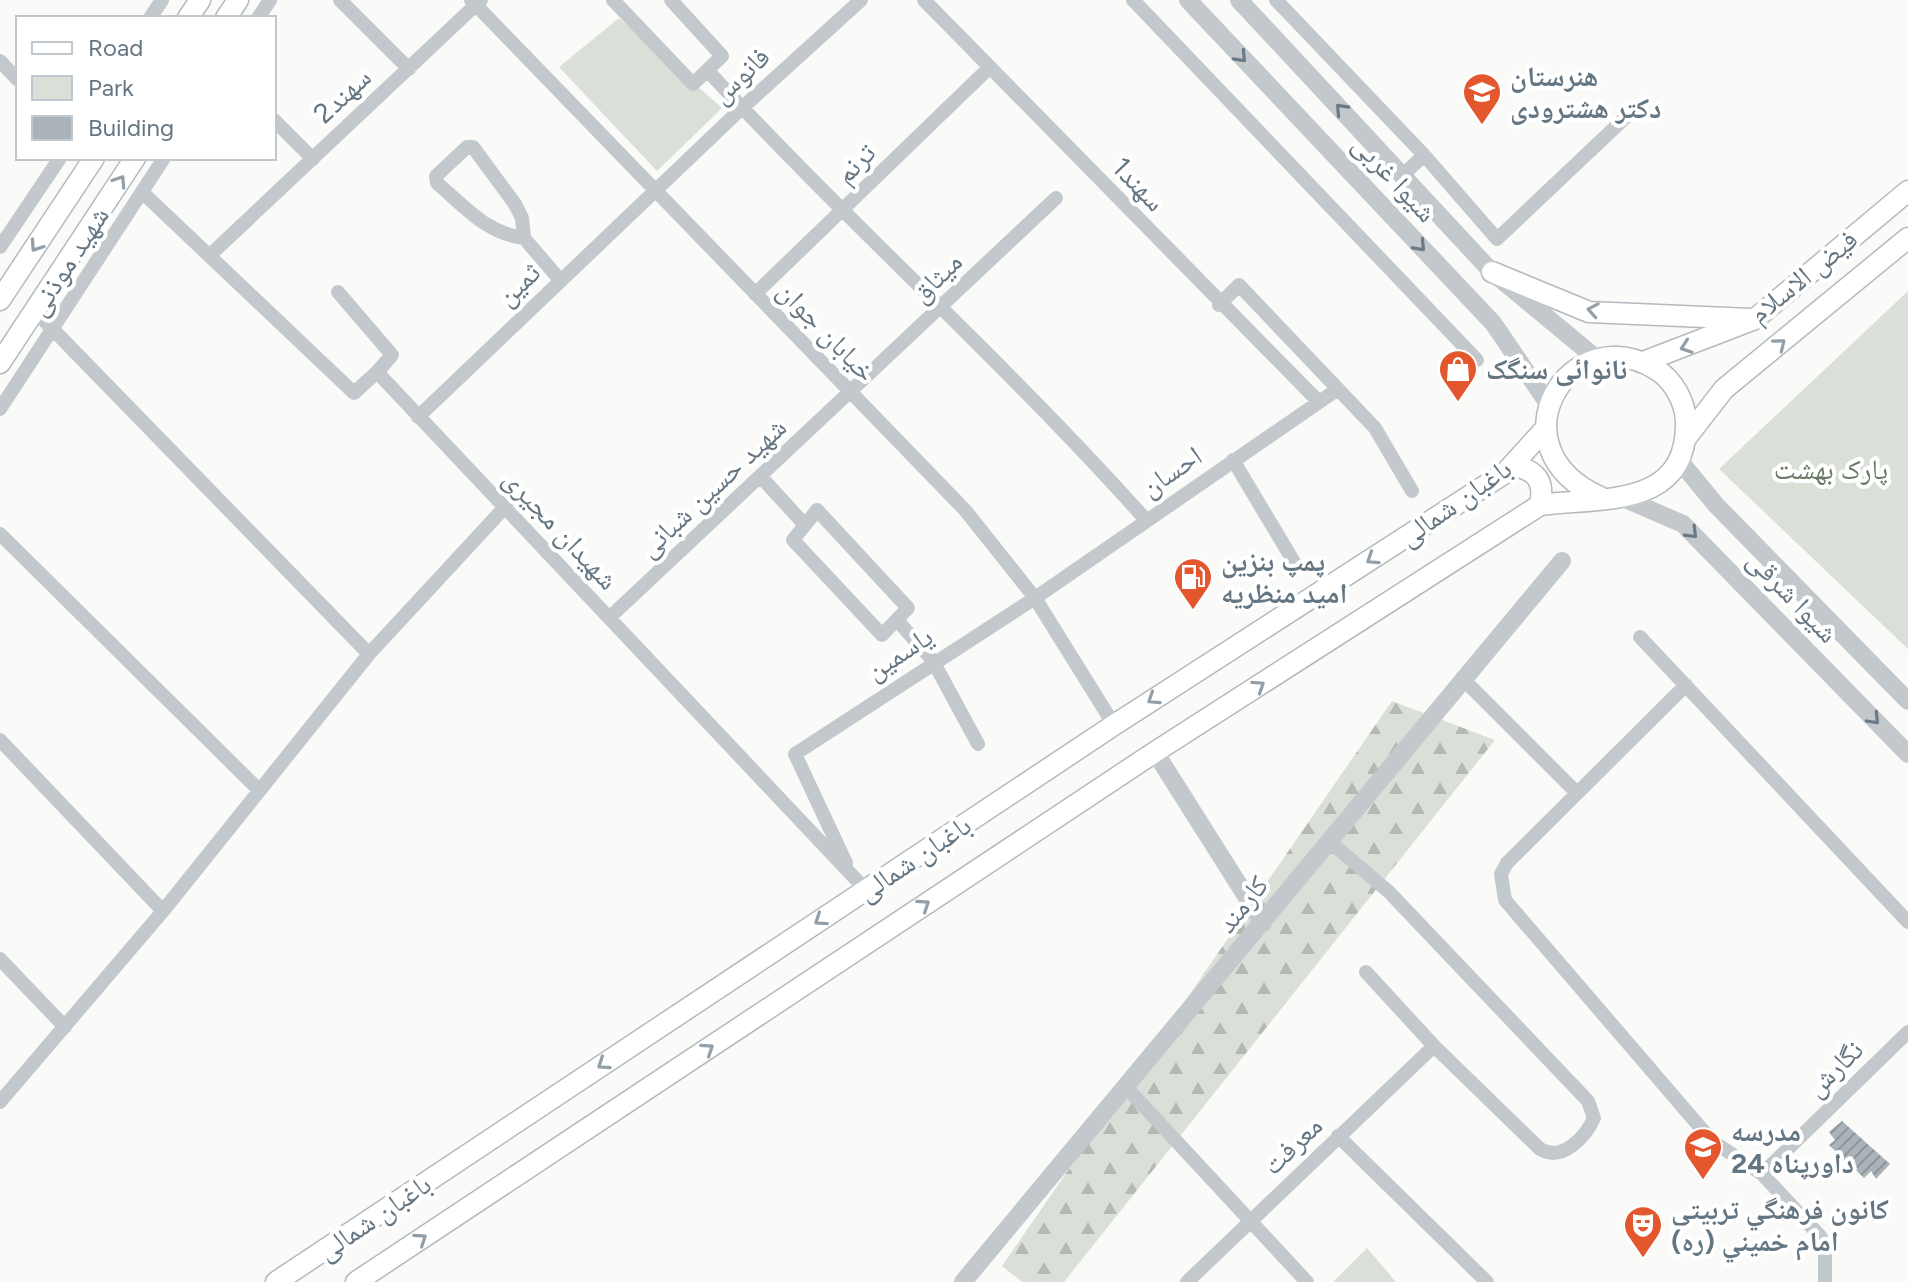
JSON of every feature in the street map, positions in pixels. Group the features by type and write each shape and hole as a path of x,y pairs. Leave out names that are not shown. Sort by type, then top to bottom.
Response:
{"main road":[{"name":"شهید موذنی","path":"0,300 93,160"},
{"name":"شهید موذنی","path":"0,363 134,160"},
{"name":"فیض الاسلام","path":"1643,362 1755,319 1908,191"},
{"name":"فیض الاسلام","path":"1686,438 1724,389 1908,238"},
{"path":"1492,272 1589,312 1755,319"},
{"path":"1621,356 1643,362 1663,374 1678,392 1686,414 1686,438 1679,460 1665,479 1646,492 1623,498 1600,497 1578,488 1561,472 1549,452 1545,429 1549,405 1559,384 1576,368 1597,359 1621,356"},
{"name":"باغبان شمالی","path":"276,1282 859,882 1114,725 1512,466 1545,429"},
{"path":"1512,466 1526,468 1538,477 1543,490 1540,505"},
{"name":"باغبان شمالی","path":"356,1282 1155,752 1540,505 1600,497"}],"street":[{"path":"141,0 155,10"},
{"path":"340,0 409,69"},
{"path":"613,0 693,84 722,56 671,0"},
{"name":"فانوس","path":"655,191 861,0"},
{"name":"1سهند","path":"924,0 1219,305 1319,402"},
{"path":"1133,0 1477,360"},
{"name":"شیوا غربی","path":"1188,0 1493,323 1549,405"},
{"name":"شیوا غربی","path":"1239,0 1492,272 1597,359"},
{"path":"1276,0 1424,155 1497,239 1627,116"},
{"name":"2سهند","path":"209,256 476,2"},
{"name":"خیابان جوان","path":"476,2 965,510 1035,598 1114,725"},
{"path":"0,61 16,78"},
{"name":"ترنم","path":"755,294 990,67"},
{"path":"708,71 843,211 1094,461 1146,520"},
{"path":"276,122 313,159"},
{"path":"524,238 501,235 487,228 437,183 436,176 467,147 473,147 515,204 522,218 524,238 560,280"},
{"path":"1403,175 1424,155"},
{"path":"0,247 59,160"},
{"path":"0,409 163,160"},
{"name":"ثمین","path":"418,417 655,191"},
{"path":"142,192 354,393 392,355 338,292"},
{"name":"میثاق","path":"851,394 1056,198"},
{"path":"1219,305 1239,285 1375,428 1412,491"},
{"path":"35,311 369,654"},
{"name":"شهیدان مجیری","path":"377,372 859,882"},
{"name":"احسان","path":"1035,598 1338,389"},
{"name":"شهید حسین شبانی","path":"609,618 851,394"},
{"path":"1233,460 1294,562"},
{"name":"شیوا شرقی","path":"1679,460 1716,505 1908,701"},
{"path":"761,477 805,525"},
{"name":"شیوا شرقی","path":"1623,498 1683,524 1908,754"},
{"path":"0,1102 163,911 369,654 506,507"},
{"path":"817,510 908,608 882,635 793,540 805,525 817,510"},
{"path":"0,534 259,790"},
{"name":"کارمند","path":"967,1281 1462,678 1562,561"},
{"name":"یاسمین","path":"859,882 795,754 933,661 1035,598"},
{"path":"897,620 933,661 978,744"},
{"path":"1640,637 1908,922"},
{"path":"1462,678 1577,793"},
{"path":"1686,685 1507,863 1501,874 1505,900 1712,1141 1762,1174 1820,1236 1826,1257 1825,1282"},
{"path":"0,740 163,911"},
{"path":"1155,752 1263,923"},
{"path":"1329,841 1389,892 1588,1101 1594,1118 1590,1127 1565,1152 1546,1153 1434,1046 1366,972"},
{"path":"0,959 65,1027"},
{"name":"نگارش","path":"1762,1174 1908,1032"},
{"name":"معرفت","path":"1187,1282 1434,1046"},
{"path":"1126,1087 1307,1282"},
{"path":"1338,1136 1487,1282"}],"green space":[{"path":"619,18 722,108 657,171 559,67"},
{"name":"پارک بهشت","path":"1908,291 1908,649 1719,469"},
{"path":"1392,701 1495,740 1064,1282 1022,1282 1002,1266"},
{"path":"1367,1248 1396,1282 1333,1282"}],"building":[{"path":"1842,1121 1890,1164 1876,1179 1871,1171 1864,1178 1829,1145 1835,1140 1829,1132"}],"place":[{"name":"هنرستان دکتر هشترودی","path":"1482,126"},
{"name":"نانوائی سنگک","path":"1458,403"},
{"name":"پمپ بنزین امید منظریه","path":"1193,611"},
{"name":"مدرسه داورپناه 24","path":"1703,1181"},
{"name":"كانون فرهنگي تربيتي امام خميني (ره)","path":"1643,1259"}]}
